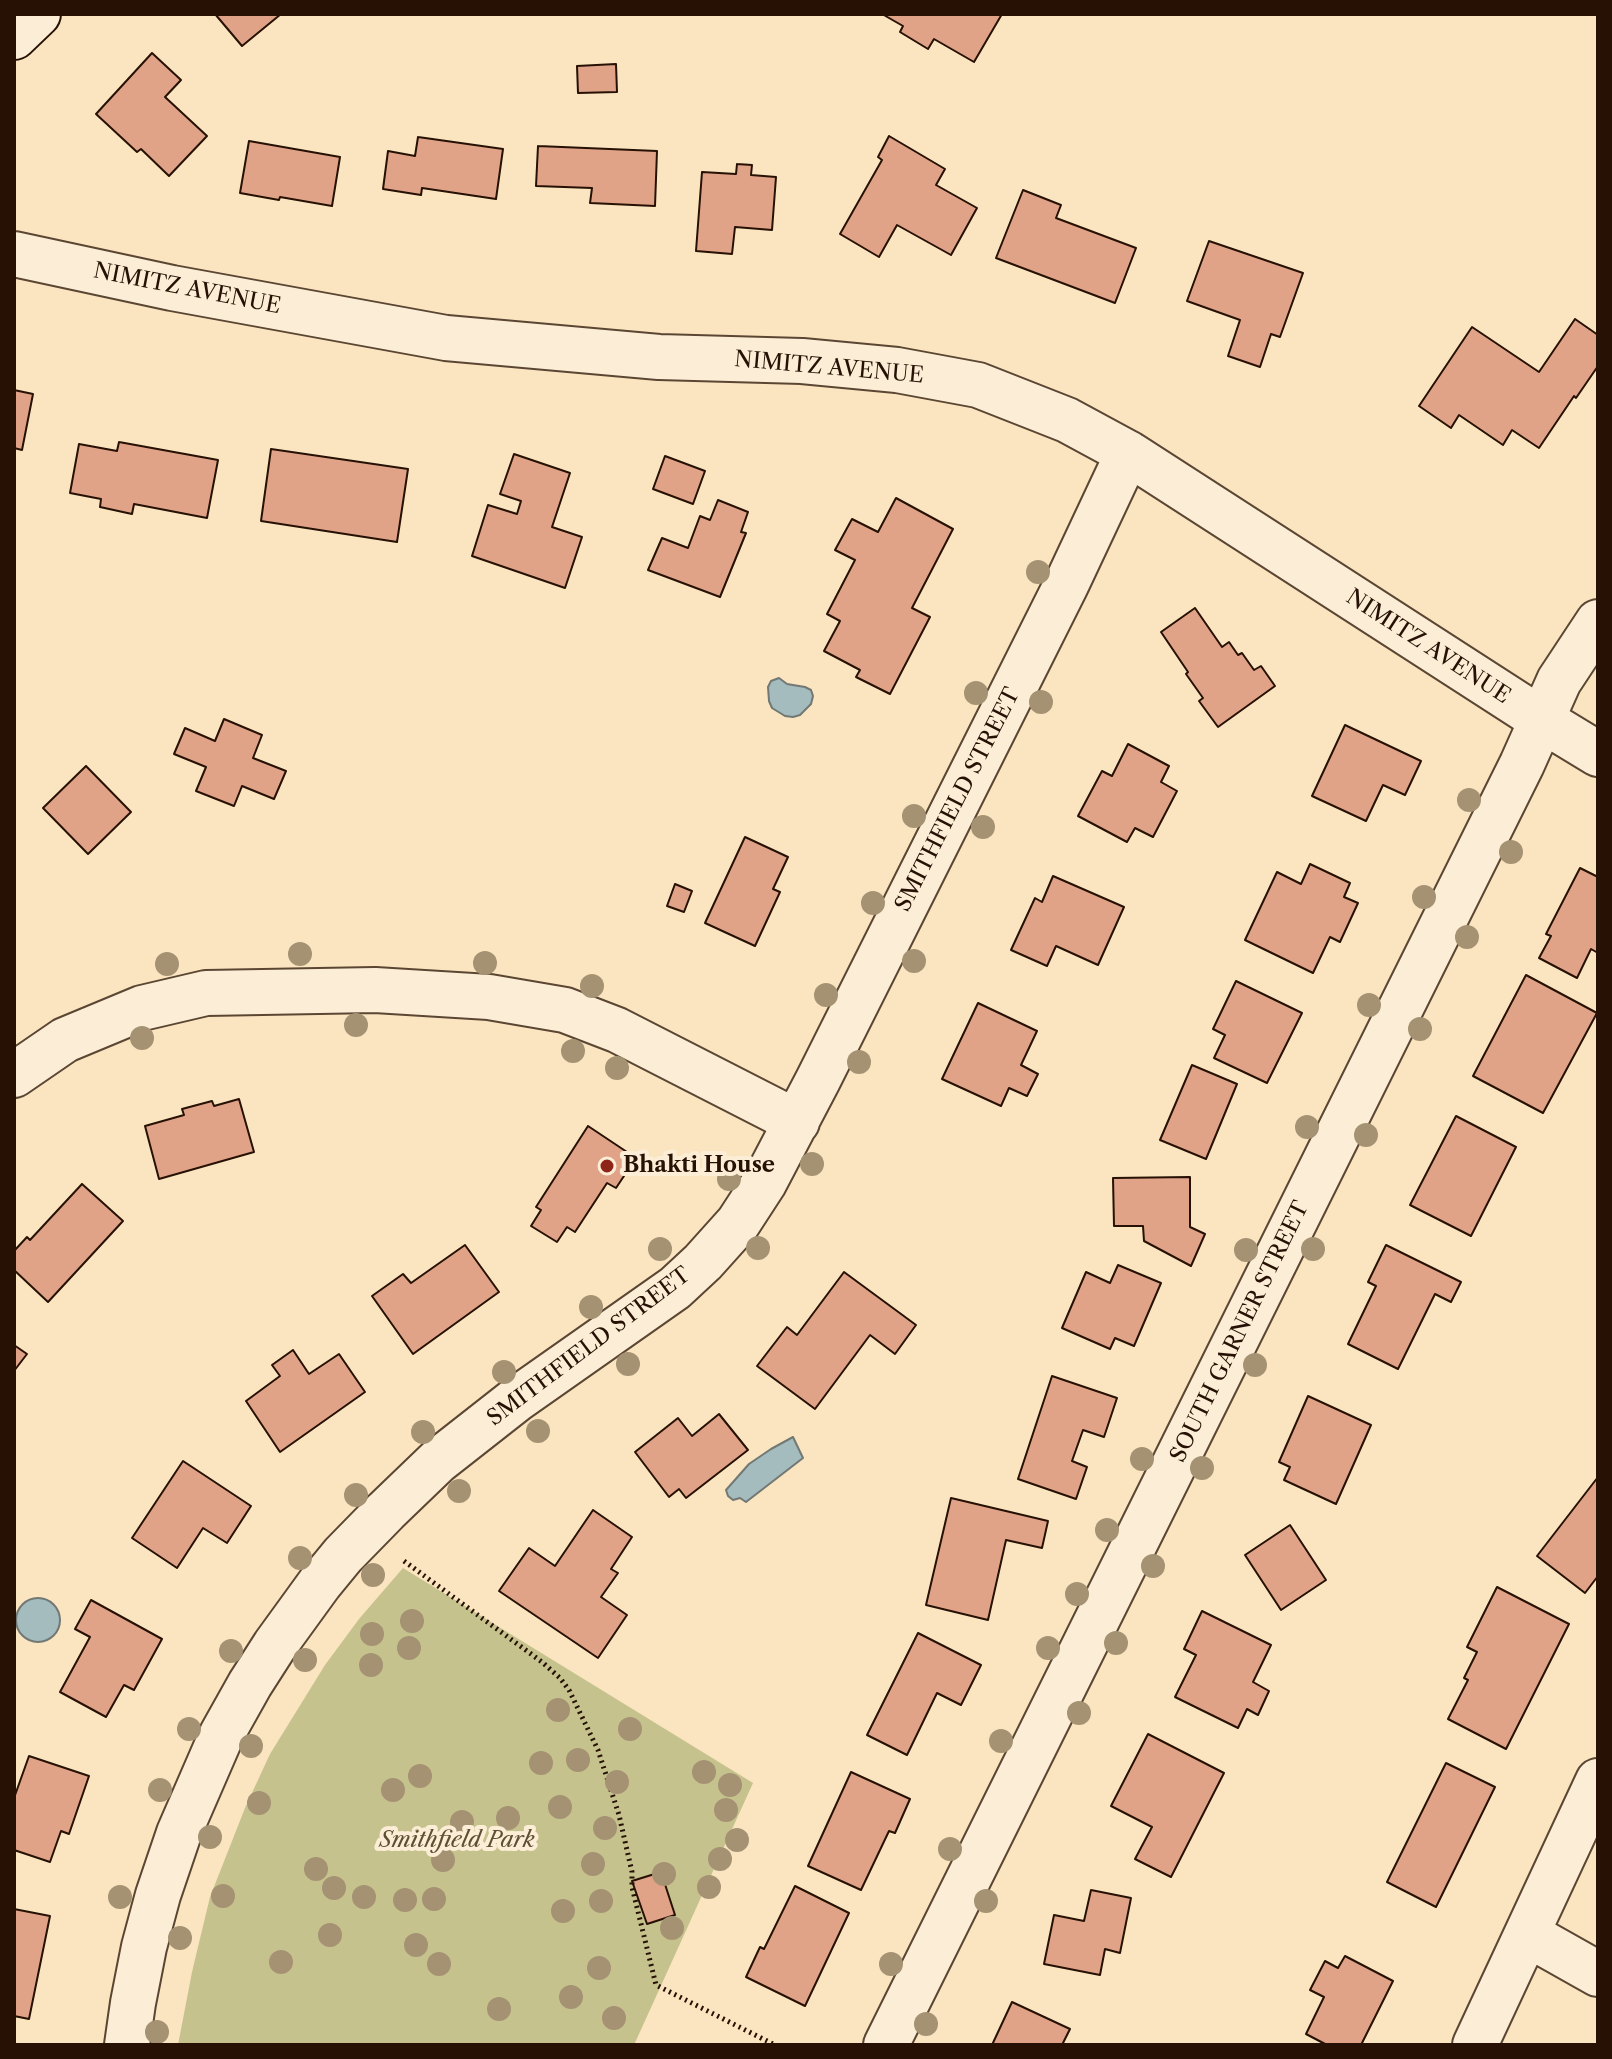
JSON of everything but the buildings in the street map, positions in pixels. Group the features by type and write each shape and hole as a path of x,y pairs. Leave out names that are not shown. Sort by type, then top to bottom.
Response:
{"street":[{"path":"14,37 38,14"},
{"name":"NIMITZ AVENUE","path":"14,254 172,288 446,338 659,357 802,361 897,370 978,385 1067,420 1128,453 1598,754"},
{"name":"SMITHFIELD STREET","path":"127,2045 144,1947 179,1833 229,1722 250,1684 292,1621 343,1555 438,1461 517,1399 675,1288 738,1223 797,1122 1066,585 1128,453"},
{"name":"SOUTH GARNER STREET","path":"886,2045 1515,778 1559,681 1598,622"},
{"path":"14,1075 65,1040 142,1008 206,993 390,991 489,997 565,1010 617,1030 797,1122"},
{"path":"1475,2045 1598,1781"},
{"path":"1527,1934 1598,1974"}],"path":[{"path":"404,1561 542,1662 569,1690 598,1750 619,1815 632,1872 632,1887 656,1985 775,2045"}],"green space":[{"name":"Smithfield Park","path":"403,1568 753,1783 634,2045 178,2045 210,1897 270,1754 325,1665"}],"water":[{"path":"779,678 787,684 811,690 811,704 800,715 785,716 772,708 768,687 771,681"},
{"path":"793,1437 803,1458 746,1502 728,1496 726,1490 749,1464"},
{"path":"38,1598 54,1604 60,1620 54,1636 38,1642 22,1636 16,1620 22,1604"}],"place":[{"name":"Bhakti House","path":"607,1166"}]}
